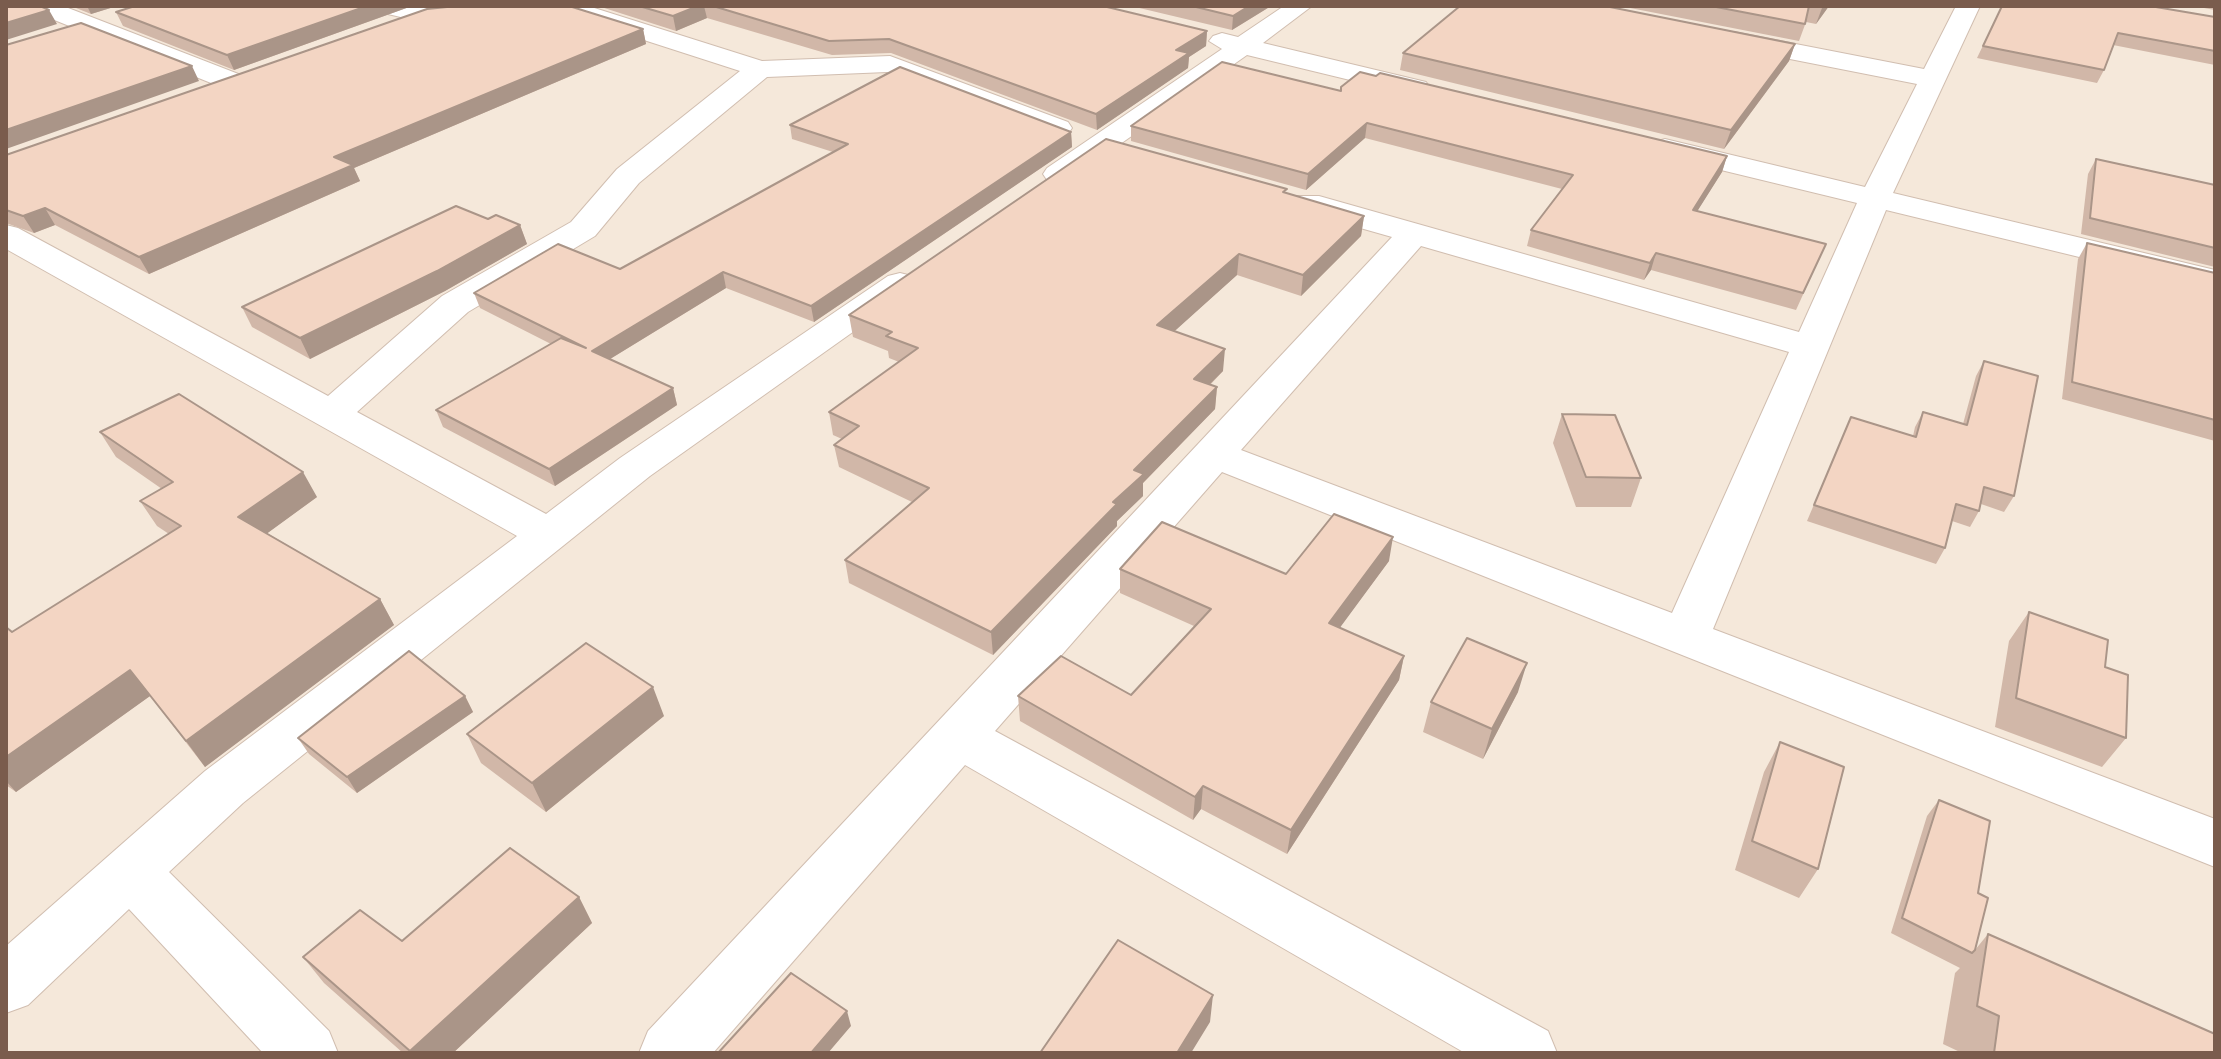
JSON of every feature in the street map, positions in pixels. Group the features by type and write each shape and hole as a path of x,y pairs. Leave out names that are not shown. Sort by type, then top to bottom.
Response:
{"street":[{"path":"41,6 231,81"},
{"path":"422,15 448,6"},
{"path":"381,18 507,6"},
{"path":"563,6 760,69 890,64 1100,144 1145,157"},
{"path":"1023,198 1300,6"},
{"path":"1685,637 1875,198 1968,6"},
{"path":"49,38 128,14"},
{"path":"1702,33 1932,79"},
{"path":"1196,34 1442,94"},
{"path":"331,414 455,304 583,229 628,176 760,69"},
{"path":"189,96 260,71"},
{"path":"1643,143 2215,280"},
{"path":"1279,195 1811,347"},
{"path":"671,1053 1413,234"},
{"path":"6,235 548,534"},
{"path":"6,985 224,787 635,467 932,261"},
{"path":"1213,454 2215,843"},
{"path":"959,736 1525,1053"},
{"path":"131,872 306,1053"}],"shaded area":[{"path":"6,6 2215,6 2215,1053 6,1053"}],"building":[{"path":"6,6 40,6 49,10 6,23"},
{"path":"135,6 367,6 227,55 116,12"},
{"path":"569,6 643,29 334,157 353,165 139,257 45,208 23,216 6,210 6,155 427,9"},
{"path":"639,6 698,6 673,16"},
{"path":"713,6 1103,6 1207,31 1176,50 1189,53 1096,114 889,39 829,41"},
{"path":"1192,6 1249,6 1233,16"},
{"path":"1460,6 1605,6 1795,44 1731,130 1403,53"},
{"path":"1711,6 1809,6 1805,24"},
{"path":"2002,6 2150,6 2215,17 2215,51 2118,33 2104,70 1983,46"},
{"path":"81,23 192,66 6,130 6,45"},
{"path":"1222,62 1341,91 1341,87 1360,72 1376,76 1380,73 1727,156 1693,210 1826,244 1803,293 1656,253 1650,263 1531,230 1573,175 1367,123 1308,174 1131,126"},
{"path":"900,67 1071,132 811,306 723,272 592,351 673,388 549,469 436,410 561,338 586,348 474,293 558,244 620,269 848,144 790,125"},
{"path":"1106,139 1287,189 1283,192 1364,216 1303,275 1239,254 1157,325 1225,349 1194,379 1217,387 1134,470 1144,474 1113,502 1117,504 991,632 845,560 929,488 834,445 859,426 829,412 918,348 886,336 892,332 849,315"},
{"path":"2096,159 2215,185 2215,248 2090,218"},
{"path":"456,206 488,219 496,215 520,225 437,271 300,338 242,307"},
{"path":"2087,243 2215,273 2215,420 2072,382"},
{"path":"1984,361 2038,376 2014,496 1984,487 1979,511 1956,504 1945,548 1814,505 1851,417 1916,437 1923,412 1967,425"},
{"path":"179,394 303,472 238,517 380,599 186,741 130,670 6,757 6,627 12,632 181,526 140,501 173,482 100,432"},
{"path":"1562,414 1615,415 1641,478 1586,477"},
{"path":"1334,514 1393,537 1329,623 1404,656 1291,830 1203,786 1195,797 1018,696 1061,656 1131,695 1211,609 1120,569 1162,522 1286,574"},
{"path":"2029,612 2108,640 2105,667 2128,675 2126,738 2016,698"},
{"path":"1467,638 1527,663 1492,729 1431,702"},
{"path":"586,643 653,687 532,783 467,734"},
{"path":"409,651 465,696 347,777 298,738"},
{"path":"1780,742 1844,767 1818,869 1752,841"},
{"path":"1939,800 1990,821 1978,893 1988,898 1972,953 1902,918"},
{"path":"510,848 579,897 410,1051 303,957 360,910 402,941"},
{"path":"1988,934 2215,1034 2215,1053 1994,1053 1999,1016 1977,1006"},
{"path":"1118,940 1213,995 1177,1053 1040,1053"},
{"path":"791,973 847,1011 811,1053 718,1053"}]}
